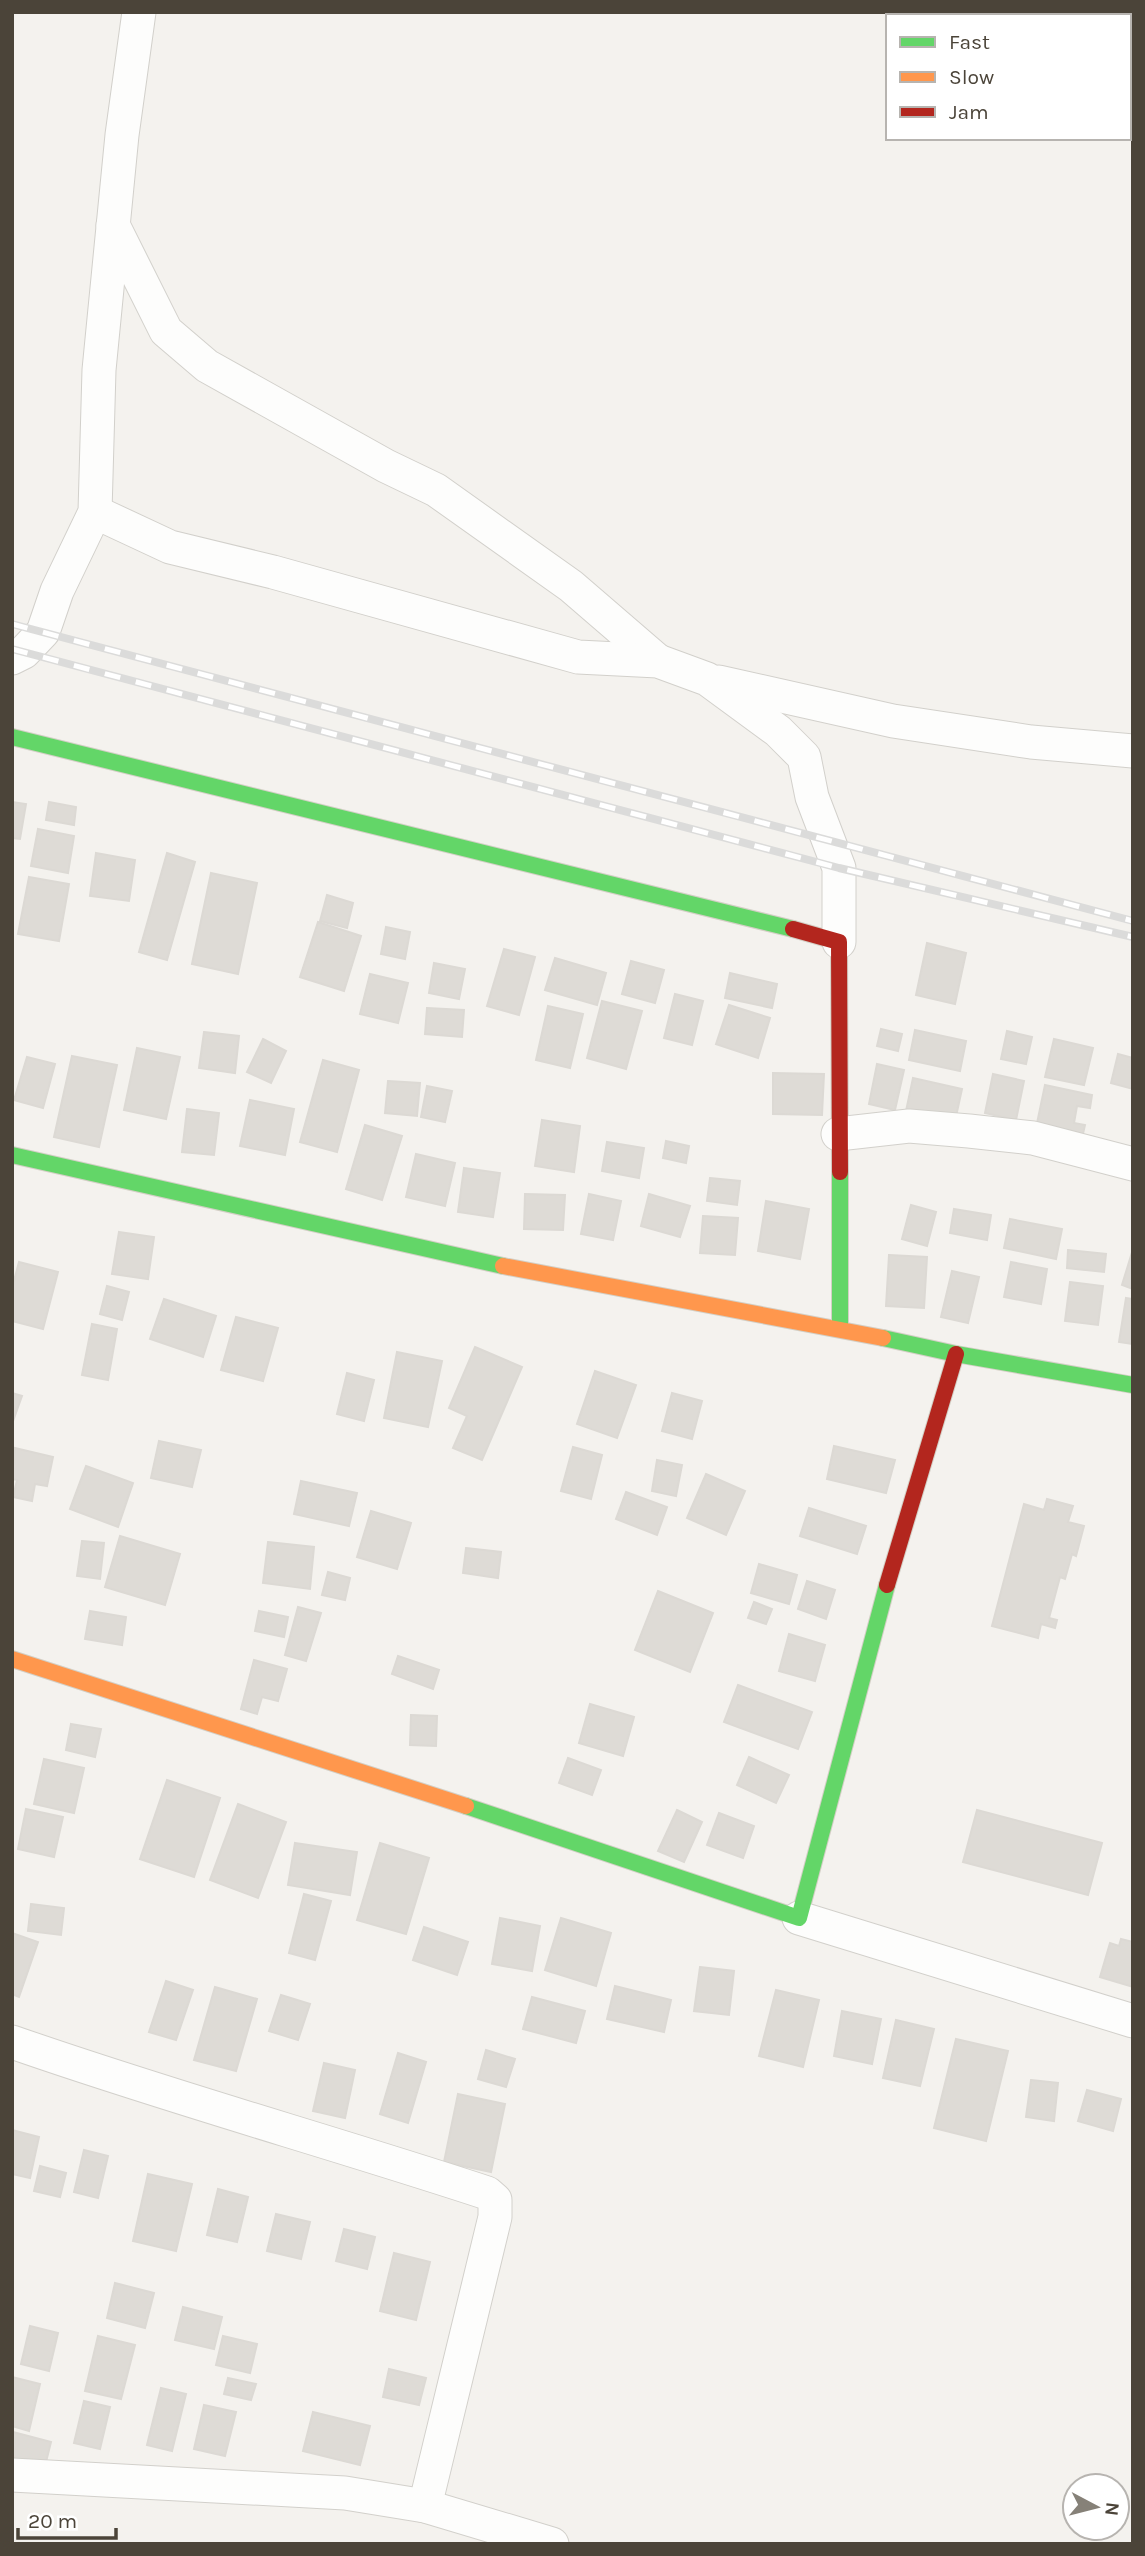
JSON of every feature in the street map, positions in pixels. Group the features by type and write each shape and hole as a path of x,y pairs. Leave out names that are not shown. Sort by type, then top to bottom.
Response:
{"street":[{"path":"12,658 24,652 43,632 57,591 95,512 99,370 139,12"},
{"path":"113,226 166,331 207,366 373,459 436,490 571,586 628,632 658,662"},
{"path":"95,512 170,547 273,572 578,657 658,662 707,679 893,720 1031,742 1133,751"},
{"path":"707,679 778,731 804,757 812,797 839,868 840,1328"},
{"path":"12,737 583,879 745,915 839,942"},
{"path":"838,1135 909,1126 969,1131 1033,1138 1133,1164"},
{"path":"12,1155 446,1255 840,1328 956,1354 1133,1385"},
{"path":"799,1918 877,1617 956,1354"},
{"path":"12,1659 423,1791 799,1918 1133,2021"},
{"path":"12,2042 118,2079 487,2193 495,2200 495,2217 425,2506"},
{"path":"12,2475 345,2493 425,2506 552,2544"}],"building":[{"path":"12,802 26,804 20,839 12,838"},
{"path":"49,802 76,807 74,825 46,820"},
{"path":"38,829 74,836 68,873 31,866"},
{"path":"96,853 135,860 129,901 90,896"},
{"path":"167,853 195,862 167,960 139,952"},
{"path":"211,873 257,883 238,974 192,964"},
{"path":"29,877 69,884 59,941 18,934"},
{"path":"327,895 353,903 347,928 320,921"},
{"path":"318,922 361,936 344,991 300,977"},
{"path":"386,927 410,932 405,959 381,954"},
{"path":"927,943 966,953 955,1004 916,995"},
{"path":"504,949 535,957 519,1015 487,1006"},
{"path":"555,958 606,973 597,1005 545,990"},
{"path":"631,961 664,970 655,1003 622,994"},
{"path":"434,963 465,969 459,999 429,993"},
{"path":"730,973 777,984 772,1008 725,998"},
{"path":"370,974 408,983 398,1023 360,1014"},
{"path":"675,994 703,1001 692,1045 664,1038"},
{"path":"602,1001 642,1011 626,1069 587,1058"},
{"path":"729,1005 770,1018 758,1058 716,1044"},
{"path":"548,1006 583,1014 570,1068 536,1060"},
{"path":"427,1008 464,1010 462,1037 425,1034"},
{"path":"881,1029 902,1034 898,1051 877,1046"},
{"path":"915,1030 966,1041 960,1071 909,1060"},
{"path":"1007,1031 1032,1037 1026,1064 1001,1059"},
{"path":"204,1032 239,1036 235,1073 199,1068"},
{"path":"263,1039 286,1051 271,1083 247,1072"},
{"path":"1054,1039 1093,1048 1084,1085 1045,1077"},
{"path":"137,1048 180,1057 166,1119 124,1110"},
{"path":"1118,1054 1133,1058 1133,1089 1111,1083"},
{"path":"72,1056 117,1065 99,1147 54,1137"},
{"path":"27,1057 55,1064 43,1108 14,1100"},
{"path":"323,1060 359,1070 337,1152 300,1142"},
{"path":"877,1064 904,1070 895,1110 869,1104"},
{"path":"773,1073 824,1074 822,1115 773,1114"},
{"path":"993,1074 1024,1081 1016,1120 985,1113"},
{"path":"913,1078 962,1089 955,1121 906,1111"},
{"path":"388,1081 420,1083 417,1116 385,1113"},
{"path":"1045,1085 1092,1095 1090,1108 1077,1106 1074,1123 1085,1125 1082,1138 1036,1128"},
{"path":"427,1086 452,1091 445,1122 421,1117"},
{"path":"250,1100 294,1109 285,1155 240,1146"},
{"path":"187,1109 219,1113 214,1155 182,1152"},
{"path":"542,1120 580,1126 574,1172 535,1166"},
{"path":"365,1125 402,1136 382,1200 346,1189"},
{"path":"666,1141 689,1146 686,1163 663,1158"},
{"path":"607,1142 644,1148 639,1178 602,1171"},
{"path":"416,1154 455,1163 445,1206 406,1197"},
{"path":"464,1168 500,1173 493,1217 458,1212"},
{"path":"710,1178 740,1181 737,1205 707,1201"},
{"path":"525,1194 565,1195 563,1230 524,1229"},
{"path":"589,1194 621,1201 613,1240 581,1234"},
{"path":"649,1194 690,1206 680,1237 641,1226"},
{"path":"766,1201 809,1209 800,1259 758,1251"},
{"path":"911,1205 936,1212 927,1246 902,1239"},
{"path":"954,1209 991,1215 987,1240 950,1233"},
{"path":"703,1216 738,1218 735,1255 700,1253"},
{"path":"1010,1219 1062,1229 1056,1259 1004,1248"},
{"path":"119,1232 154,1237 148,1279 112,1274"},
{"path":"1133,1249 1133,1289 1122,1285"},
{"path":"1068,1250 1106,1254 1104,1272 1067,1268"},
{"path":"889,1255 927,1257 924,1308 886,1306"},
{"path":"19,1262 58,1272 43,1329 12,1321 12,1288"},
{"path":"1011,1262 1047,1269 1041,1304 1004,1297"},
{"path":"952,1271 979,1277 968,1323 941,1317"},
{"path":"1070,1282 1103,1286 1098,1325 1065,1321"},
{"path":"107,1286 129,1292 122,1320 100,1314"},
{"path":"1126,1298 1133,1299 1133,1344 1119,1342"},
{"path":"164,1299 216,1316 203,1357 150,1339"},
{"path":"236,1317 278,1328 263,1381 221,1370"},
{"path":"92,1324 117,1329 108,1380 82,1375"},
{"path":"475,1347 522,1367 482,1460 453,1448 467,1416 449,1408"},
{"path":"397,1352 442,1361 428,1427 384,1418"},
{"path":"595,1371 636,1385 617,1438 577,1424"},
{"path":"347,1373 374,1380 364,1421 337,1414"},
{"path":"12,1393 22,1396 12,1424"},
{"path":"672,1393 702,1401 692,1439 662,1431"},
{"path":"159,1441 201,1450 192,1487 151,1478"},
{"path":"834,1446 895,1460 886,1493 827,1479"},
{"path":"573,1447 602,1455 591,1499 561,1491"},
{"path":"15,1448 53,1457 47,1486 35,1484 32,1501 13,1497 17,1480 12,1479"},
{"path":"657,1460 682,1465 676,1496 652,1491"},
{"path":"86,1466 133,1483 118,1527 70,1509"},
{"path":"706,1474 745,1491 726,1535 687,1518"},
{"path":"301,1481 357,1493 349,1526 294,1514"},
{"path":"626,1492 667,1507 657,1535 616,1519"},
{"path":"1047,1499 1073,1506 1068,1522 1084,1526 1076,1556 1072,1554 1065,1579 1060,1577 1049,1618 1057,1620 1055,1628 1041,1624 1038,1638 992,1626 1024,1504 1044,1510"},
{"path":"809,1508 866,1526 857,1554 800,1536"},
{"path":"371,1511 411,1523 397,1569 357,1557"},
{"path":"120,1536 180,1554 165,1605 105,1587"},
{"path":"82,1541 104,1543 100,1579 77,1576"},
{"path":"268,1542 314,1547 310,1589 263,1583"},
{"path":"466,1548 501,1552 498,1578 463,1573"},
{"path":"759,1564 797,1575 789,1604 751,1593"},
{"path":"328,1572 350,1578 345,1600 322,1595"},
{"path":"807,1581 835,1590 826,1619 798,1609"},
{"path":"658,1591 713,1613 690,1672 635,1650"},
{"path":"754,1602 772,1609 766,1624 748,1618"},
{"path":"298,1607 321,1613 306,1661 285,1655"},
{"path":"90,1611 126,1617 122,1645 85,1639"},
{"path":"259,1611 288,1617 284,1637 255,1631"},
{"path":"789,1634 825,1645 815,1681 779,1671"},
{"path":"398,1656 439,1670 433,1689 392,1674"},
{"path":"254,1660 287,1669 278,1701 262,1697 257,1714 241,1709"},
{"path":"738,1685 812,1712 798,1749 724,1722"},
{"path":"590,1704 634,1717 623,1756 579,1743"},
{"path":"411,1715 437,1716 436,1746 410,1745"},
{"path":"71,1724 101,1729 95,1757 66,1750"},
{"path":"749,1757 789,1775 776,1803 737,1785"},
{"path":"568,1758 601,1770 592,1795 559,1783"},
{"path":"44,1759 84,1768 74,1813 34,1804"},
{"path":"167,1780 220,1798 194,1877 140,1859"},
{"path":"238,1804 286,1822 258,1898 210,1880"},
{"path":"26,1809 63,1817 54,1857 18,1849"},
{"path":"677,1810 702,1822 684,1862 658,1851"},
{"path":"977,1810 1102,1843 1088,1895 963,1862"},
{"path":"719,1813 754,1826 743,1858 707,1845"},
{"path":"295,1843 357,1852 350,1895 288,1885"},
{"path":"380,1843 429,1858 406,1934 357,1920"},
{"path":"304,1894 331,1901 315,1960 289,1953"},
{"path":"31,1904 64,1908 61,1935 28,1931"},
{"path":"500,1918 540,1926 532,1971 492,1964"},
{"path":"561,1918 611,1933 596,1986 545,1970"},
{"path":"424,1927 468,1942 457,1975 413,1960"},
{"path":"12,1933 38,1942 19,1997 12,1994"},
{"path":"1121,1939 1133,1942 1133,1987 1100,1977 1110,1943 1119,1946"},
{"path":"700,1967 734,1971 729,2015 694,2011"},
{"path":"166,1981 193,1990 176,2040 149,2032"},
{"path":"615,1986 671,2000 664,2032 607,2019"},
{"path":"215,1987 257,1999 236,2071 194,2060"},
{"path":"776,1990 819,2000 803,2067 759,2056"},
{"path":"281,1995 310,2004 298,2040 269,2031"},
{"path":"532,1997 585,2011 576,2043 523,2029"},
{"path":"842,2011 881,2019 872,2064 834,2056"},
{"path":"896,2020 934,2029 920,2086 883,2078"},
{"path":"956,2039 1008,2051 986,2141 934,2128"},
{"path":"486,2050 515,2059 506,2087 478,2079"},
{"path":"398,2053 426,2062 408,2123 380,2114"},
{"path":"324,2063 355,2070 345,2118 313,2111"},
{"path":"1031,2080 1058,2083 1054,2121 1026,2117"},
{"path":"1087,2090 1121,2099 1113,2131 1078,2121"},
{"path":"458,2094 505,2104 491,2172 444,2162"},
{"path":"12,2130 39,2137 30,2178 12,2174"},
{"path":"84,2150 108,2156 98,2198 74,2192"},
{"path":"40,2166 66,2173 60,2197 34,2191"},
{"path":"148,2174 192,2184 176,2251 133,2241"},
{"path":"218,2189 248,2197 237,2242 207,2235"},
{"path":"276,2214 310,2222 301,2259 267,2251"},
{"path":"344,2229 375,2237 367,2269 336,2261"},
{"path":"394,2253 430,2262 416,2320 380,2311"},
{"path":"115,2283 154,2293 145,2328 107,2318"},
{"path":"183,2307 222,2317 214,2349 175,2340"},
{"path":"30,2326 58,2333 49,2371 21,2364"},
{"path":"98,2336 135,2345 121,2399 85,2391"},
{"path":"223,2336 257,2344 250,2373 216,2365"},
{"path":"389,2369 426,2378 419,2405 383,2397"},
{"path":"12,2377 40,2384 29,2431 12,2426"},
{"path":"228,2378 256,2384 251,2400 224,2394"},
{"path":"161,2388 186,2394 172,2451 147,2445"},
{"path":"84,2401 110,2407 100,2449 74,2443"},
{"path":"204,2405 236,2412 225,2456 194,2449"},
{"path":"313,2412 370,2426 360,2465 303,2451"},
{"path":"13,2432 51,2442 45,2466 12,2458"}],"railway":[{"path":"12,624 1133,921"},
{"path":"12,649 839,868 1133,937"}],"traffic: fast":[{"path":"12,737 793,929"},
{"path":"12,1155 503,1266"},
{"path":"840,1172 840,1328"},
{"path":"883,1338 956,1354 1133,1385"},
{"path":"466,1806 799,1918 887,1585"}],"traffic: slow":[{"path":"503,1266 883,1338"},
{"path":"12,1659 466,1806"}],"traffic: jam":[{"path":"793,929 839,942 840,1172"},
{"path":"887,1585 956,1354"}]}
